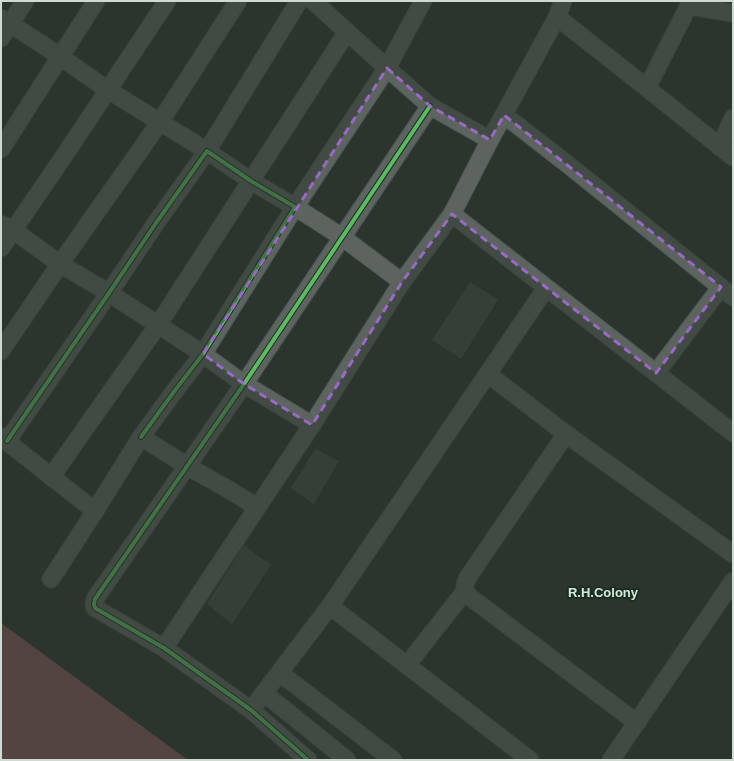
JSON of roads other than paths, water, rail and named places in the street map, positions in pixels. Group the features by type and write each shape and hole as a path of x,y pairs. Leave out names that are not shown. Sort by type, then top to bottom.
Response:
{"street":[{"path":"1,38 6,21 26,1"},
{"path":"1,149 96,1"},
{"path":"1,248 7,227 64,156 167,1"},
{"path":"1,351 160,122 238,1"},
{"path":"95,511 4,439 110,293 207,150 299,1"},
{"path":"313,1 430,106 490,140"},
{"path":"52,579 141,437 172,393 203,354 295,207 387,68 423,1"},
{"path":"164,648 312,425 402,282 452,214 490,140 557,17 563,1"},
{"path":"647,88 690,3 733,12"},
{"path":"557,17 727,152 733,118"},
{"path":"6,21 60,56 108,90 207,150 251,181 342,237 402,282"},
{"path":"52,477 158,325 347,32"},
{"path":"308,760 251,710 164,648 95,608 94,600 244,384 430,106"},
{"path":"504,115 727,292 656,373"},
{"path":"452,214 733,433"},
{"path":"7,227 60,264 110,293 203,354 244,384 312,425"},
{"path":"251,710 330,606 546,288"},
{"path":"488,374 566,434 733,554"},
{"path":"407,665 465,591 465,584 468,577 566,434"},
{"path":"141,437 187,467 257,507"},
{"path":"611,760 733,581"},
{"path":"465,591 470,597 637,723"},
{"path":"330,606 530,760"},
{"path":"280,673 393,760"},
{"path":"264,692 347,760"}],"district":[{"name":"R.H.Colony","path":"603,592"}]}
